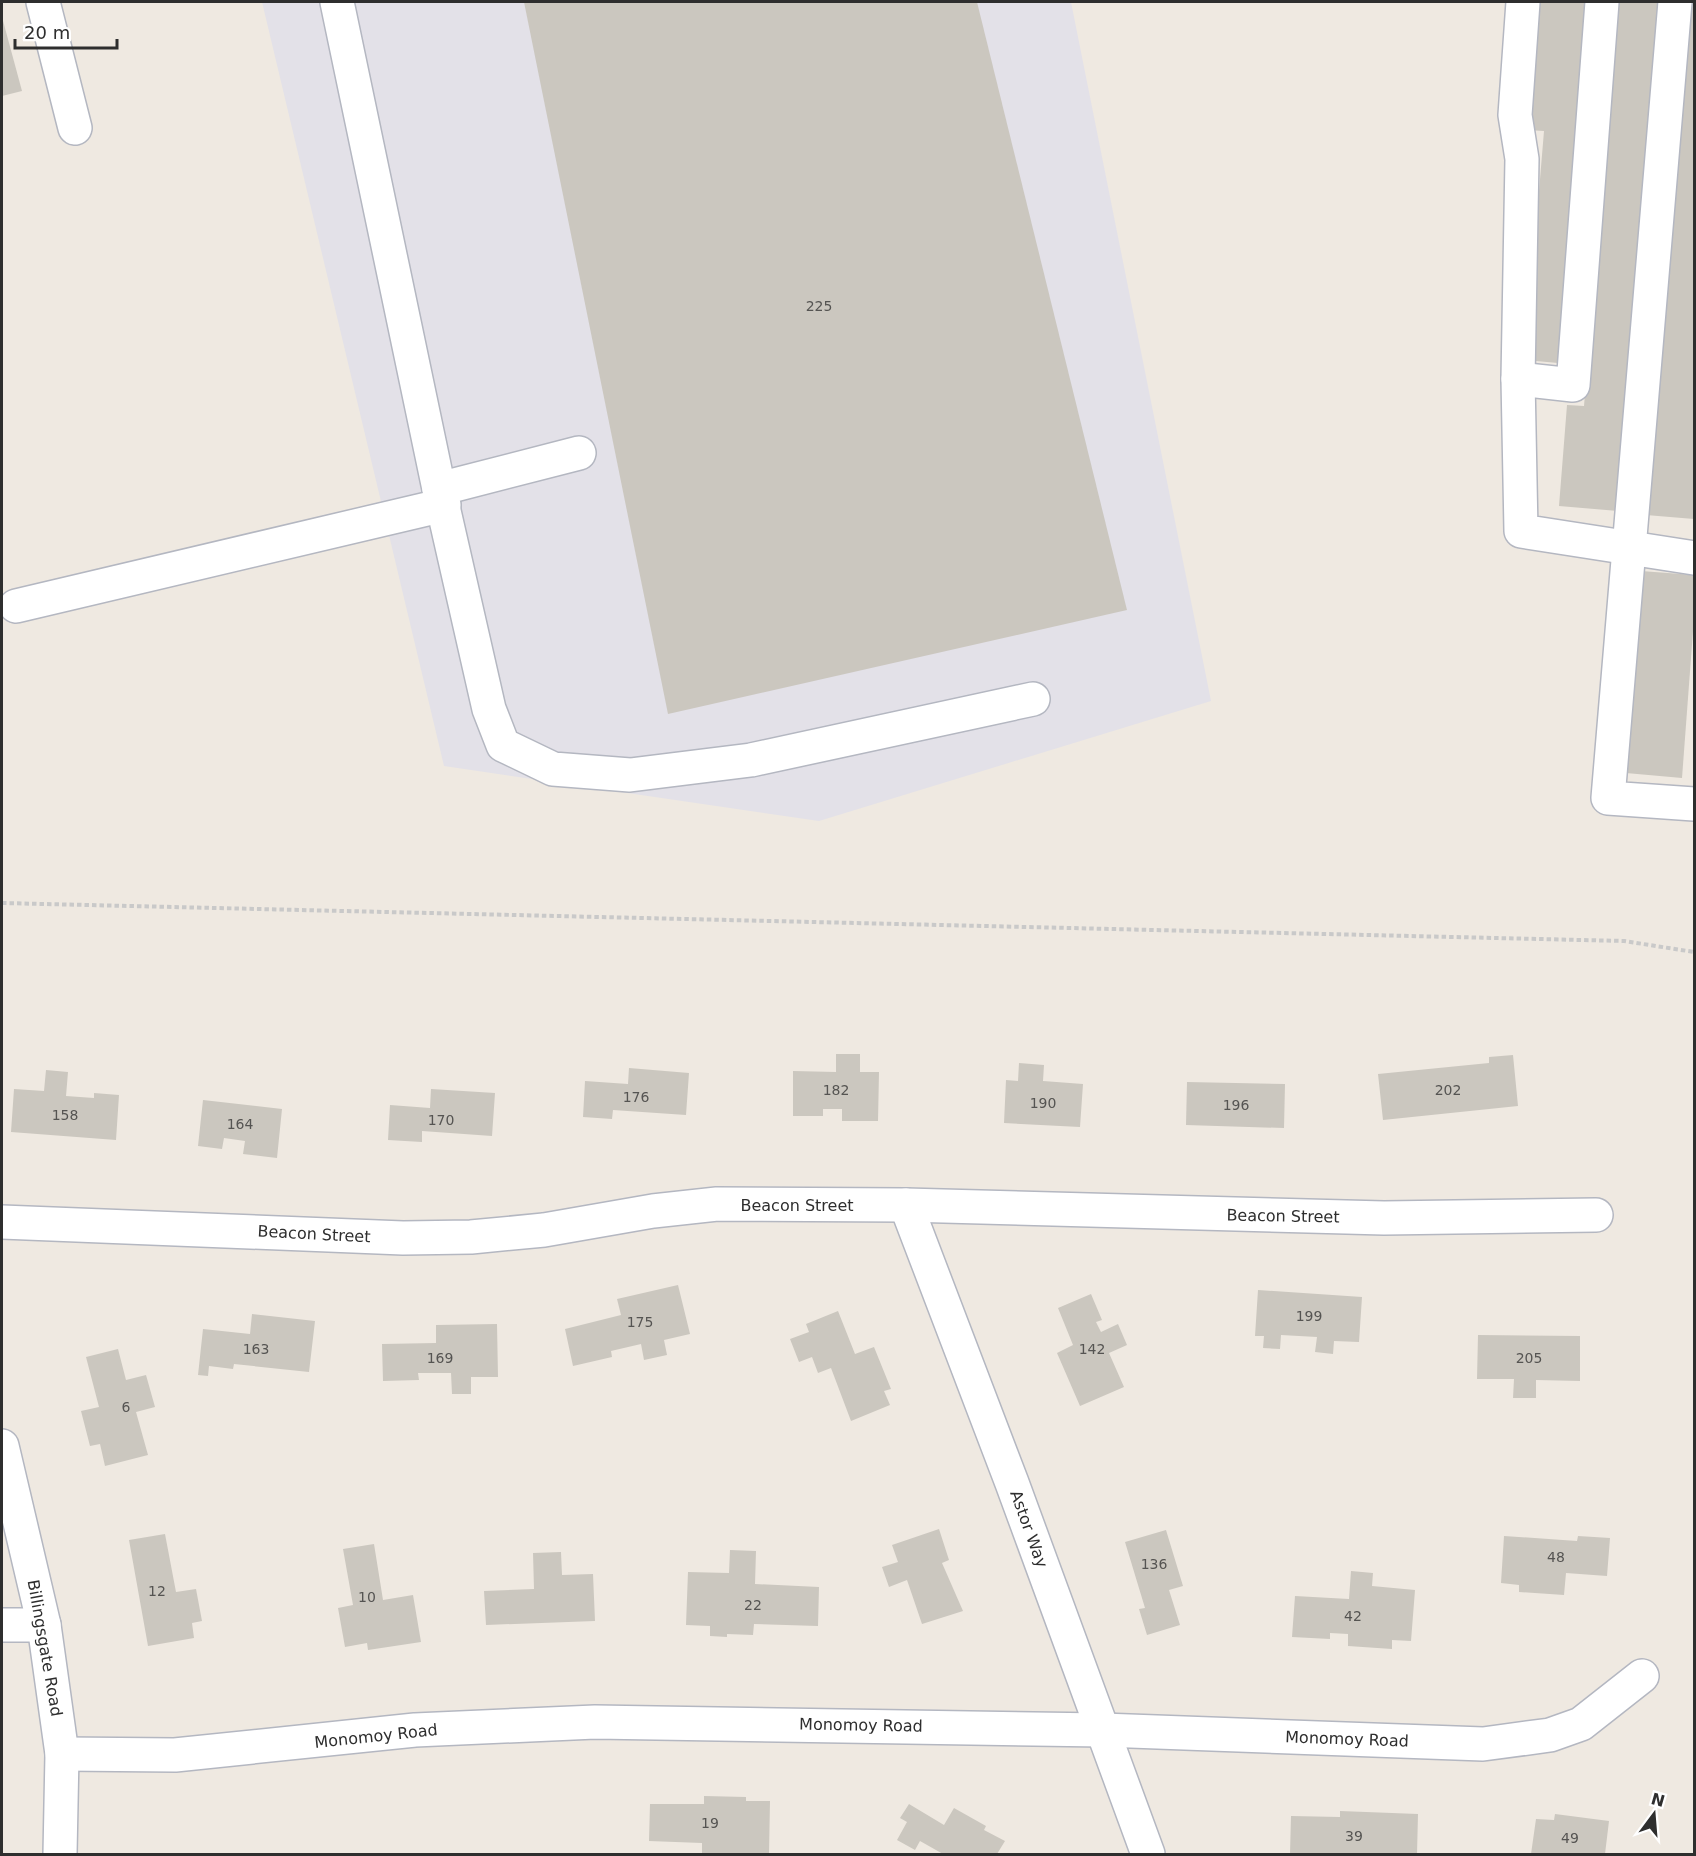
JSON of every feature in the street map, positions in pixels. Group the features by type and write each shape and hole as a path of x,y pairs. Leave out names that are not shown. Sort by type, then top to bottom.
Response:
{"street":[{"path":"43,2 75,128"},
{"path":"337,2 441,497 489,709 503,746 553,769 630,775 751,760 1033,699"},
{"path":"1523,2 1515,115 1522,159 1518,380 1521,531 1695,558"},
{"path":"1518,380 1573,385 1602,2"},
{"path":"1675,2 1627,547 1608,798 1695,804"},
{"path":"16,606 441,497 579,453"},
{"name":"Beacon Street","path":"2,1222 403,1238 471,1237 544,1230 653,1211 717,1204 906,1205 1384,1218 1596,1215"},
{"name":"Astor Way","path":"906,1205 1017,1494 1148,1854"},
{"name":"Billingsgate Road","path":"2,1446 44,1625 62,1754 60,1854"},
{"path":"2,1625 44,1625"},
{"name":"Monomoy Road","path":"62,1754 175,1755 415,1730 595,1722 1103,1730 1483,1744 1550,1735 1581,1724 1642,1676"}],"path":[{"path":"2,903 1624,941 1695,952"}],"shaded area":[{"path":"262,2 1071,2 1211,701 819,821 444,766"}],"building":[{"path":"524,2 977,2 1127,610 668,714"},
{"path":"1538,2 1588,2 1558,363 1525,360 1544,131 1527,130"},
{"path":"1617,2 1660,2 1618,511 1559,506 1567,405 1584,406"},
{"path":"1688,2 1694,2 1694,519 1646,515"},
{"path":"2,17 22,91 2,96"},
{"path":"1641,571 1694,575 1694,618 1682,778 1626,773"},
{"path":"836,1054 860,1054 860,1072 879,1072 878,1121 842,1121 842,1109 823,1109 823,1116 793,1116 793,1071 836,1072"},
{"path":"1513,1055 1518,1106 1383,1120 1378,1074 1489,1063 1489,1057"},
{"path":"1019,1063 1044,1065 1043,1081 1083,1084 1080,1127 1004,1123 1006,1080 1018,1081"},
{"path":"629,1068 689,1073 686,1115 613,1110 612,1119 583,1117 585,1081 628,1084"},
{"path":"46,1070 68,1072 66,1096 94,1098 94,1093 119,1095 116,1140 11,1132 14,1089 44,1091"},
{"path":"1187,1082 1285,1084 1284,1128 1186,1125"},
{"path":"431,1089 495,1093 492,1136 422,1131 422,1142 388,1140 390,1105 430,1108"},
{"path":"203,1100 282,1109 277,1158 243,1154 245,1141 224,1138 222,1149 198,1146"},
{"path":"678,1285 690,1334 664,1340 667,1355 644,1360 641,1344 611,1351 612,1357 573,1366 565,1329 621,1315 617,1299"},
{"path":"1258,1290 1362,1297 1359,1342 1334,1341 1333,1354 1315,1352 1317,1337 1281,1335 1280,1349 1263,1348 1264,1336 1255,1336"},
{"path":"1091,1294 1102,1320 1096,1322 1101,1332 1118,1324 1127,1345 1109,1353 1124,1387 1080,1406 1057,1353 1073,1345 1058,1308"},
{"path":"838,1311 855,1354 874,1347 891,1389 884,1391 890,1405 851,1421 831,1368 818,1373 812,1357 799,1362 790,1339 809,1332 806,1324"},
{"path":"252,1314 315,1321 309,1372 234,1364 233,1369 209,1366 208,1376 198,1375 203,1329 250,1334"},
{"path":"497,1324 498,1377 471,1377 471,1394 452,1394 451,1373 418,1373 419,1380 383,1381 382,1344 436,1343 436,1325"},
{"path":"1478,1335 1580,1336 1580,1381 1536,1380 1536,1398 1513,1398 1514,1379 1477,1379"},
{"path":"118,1349 126,1380 146,1375 155,1407 136,1412 148,1455 105,1466 100,1444 90,1446 81,1411 99,1407 86,1357"},
{"path":"939,1529 949,1560 942,1563 963,1611 922,1624 907,1580 889,1587 882,1567 898,1562 892,1545"},
{"path":"1166,1530 1183,1586 1169,1590 1180,1625 1147,1635 1139,1609 1145,1608 1125,1542"},
{"path":"165,1534 176,1592 196,1589 202,1621 192,1623 194,1638 148,1646 129,1540"},
{"path":"1504,1536 1577,1541 1578,1536 1610,1538 1607,1576 1566,1573 1564,1595 1519,1592 1519,1585 1501,1583"},
{"path":"374,1544 383,1600 413,1595 421,1642 368,1650 367,1643 345,1647 338,1608 353,1605 343,1549"},
{"path":"730,1550 756,1551 755,1584 819,1587 818,1626 754,1624 753,1635 727,1634 727,1637 710,1636 710,1626 686,1625 688,1572 729,1573"},
{"path":"561,1552 562,1575 593,1574 595,1621 486,1625 484,1591 534,1589 533,1553"},
{"path":"1351,1571 1373,1573 1372,1586 1415,1590 1411,1641 1392,1640 1392,1649 1348,1646 1348,1634 1330,1633 1330,1639 1292,1637 1295,1596 1349,1599"},
{"path":"704,1796 746,1797 746,1801 770,1801 769,1854 702,1854 702,1843 649,1841 650,1804 704,1804"},
{"path":"909,1804 944,1825 954,1808 986,1826 984,1830 1005,1841 997,1854 943,1854 920,1841 915,1850 897,1840 907,1822 900,1818"},
{"path":"1340,1811 1418,1814 1417,1854 1290,1854 1291,1816 1340,1817"},
{"path":"1555,1814 1609,1821 1605,1854 1531,1854 1536,1819 1554,1820"}]}
